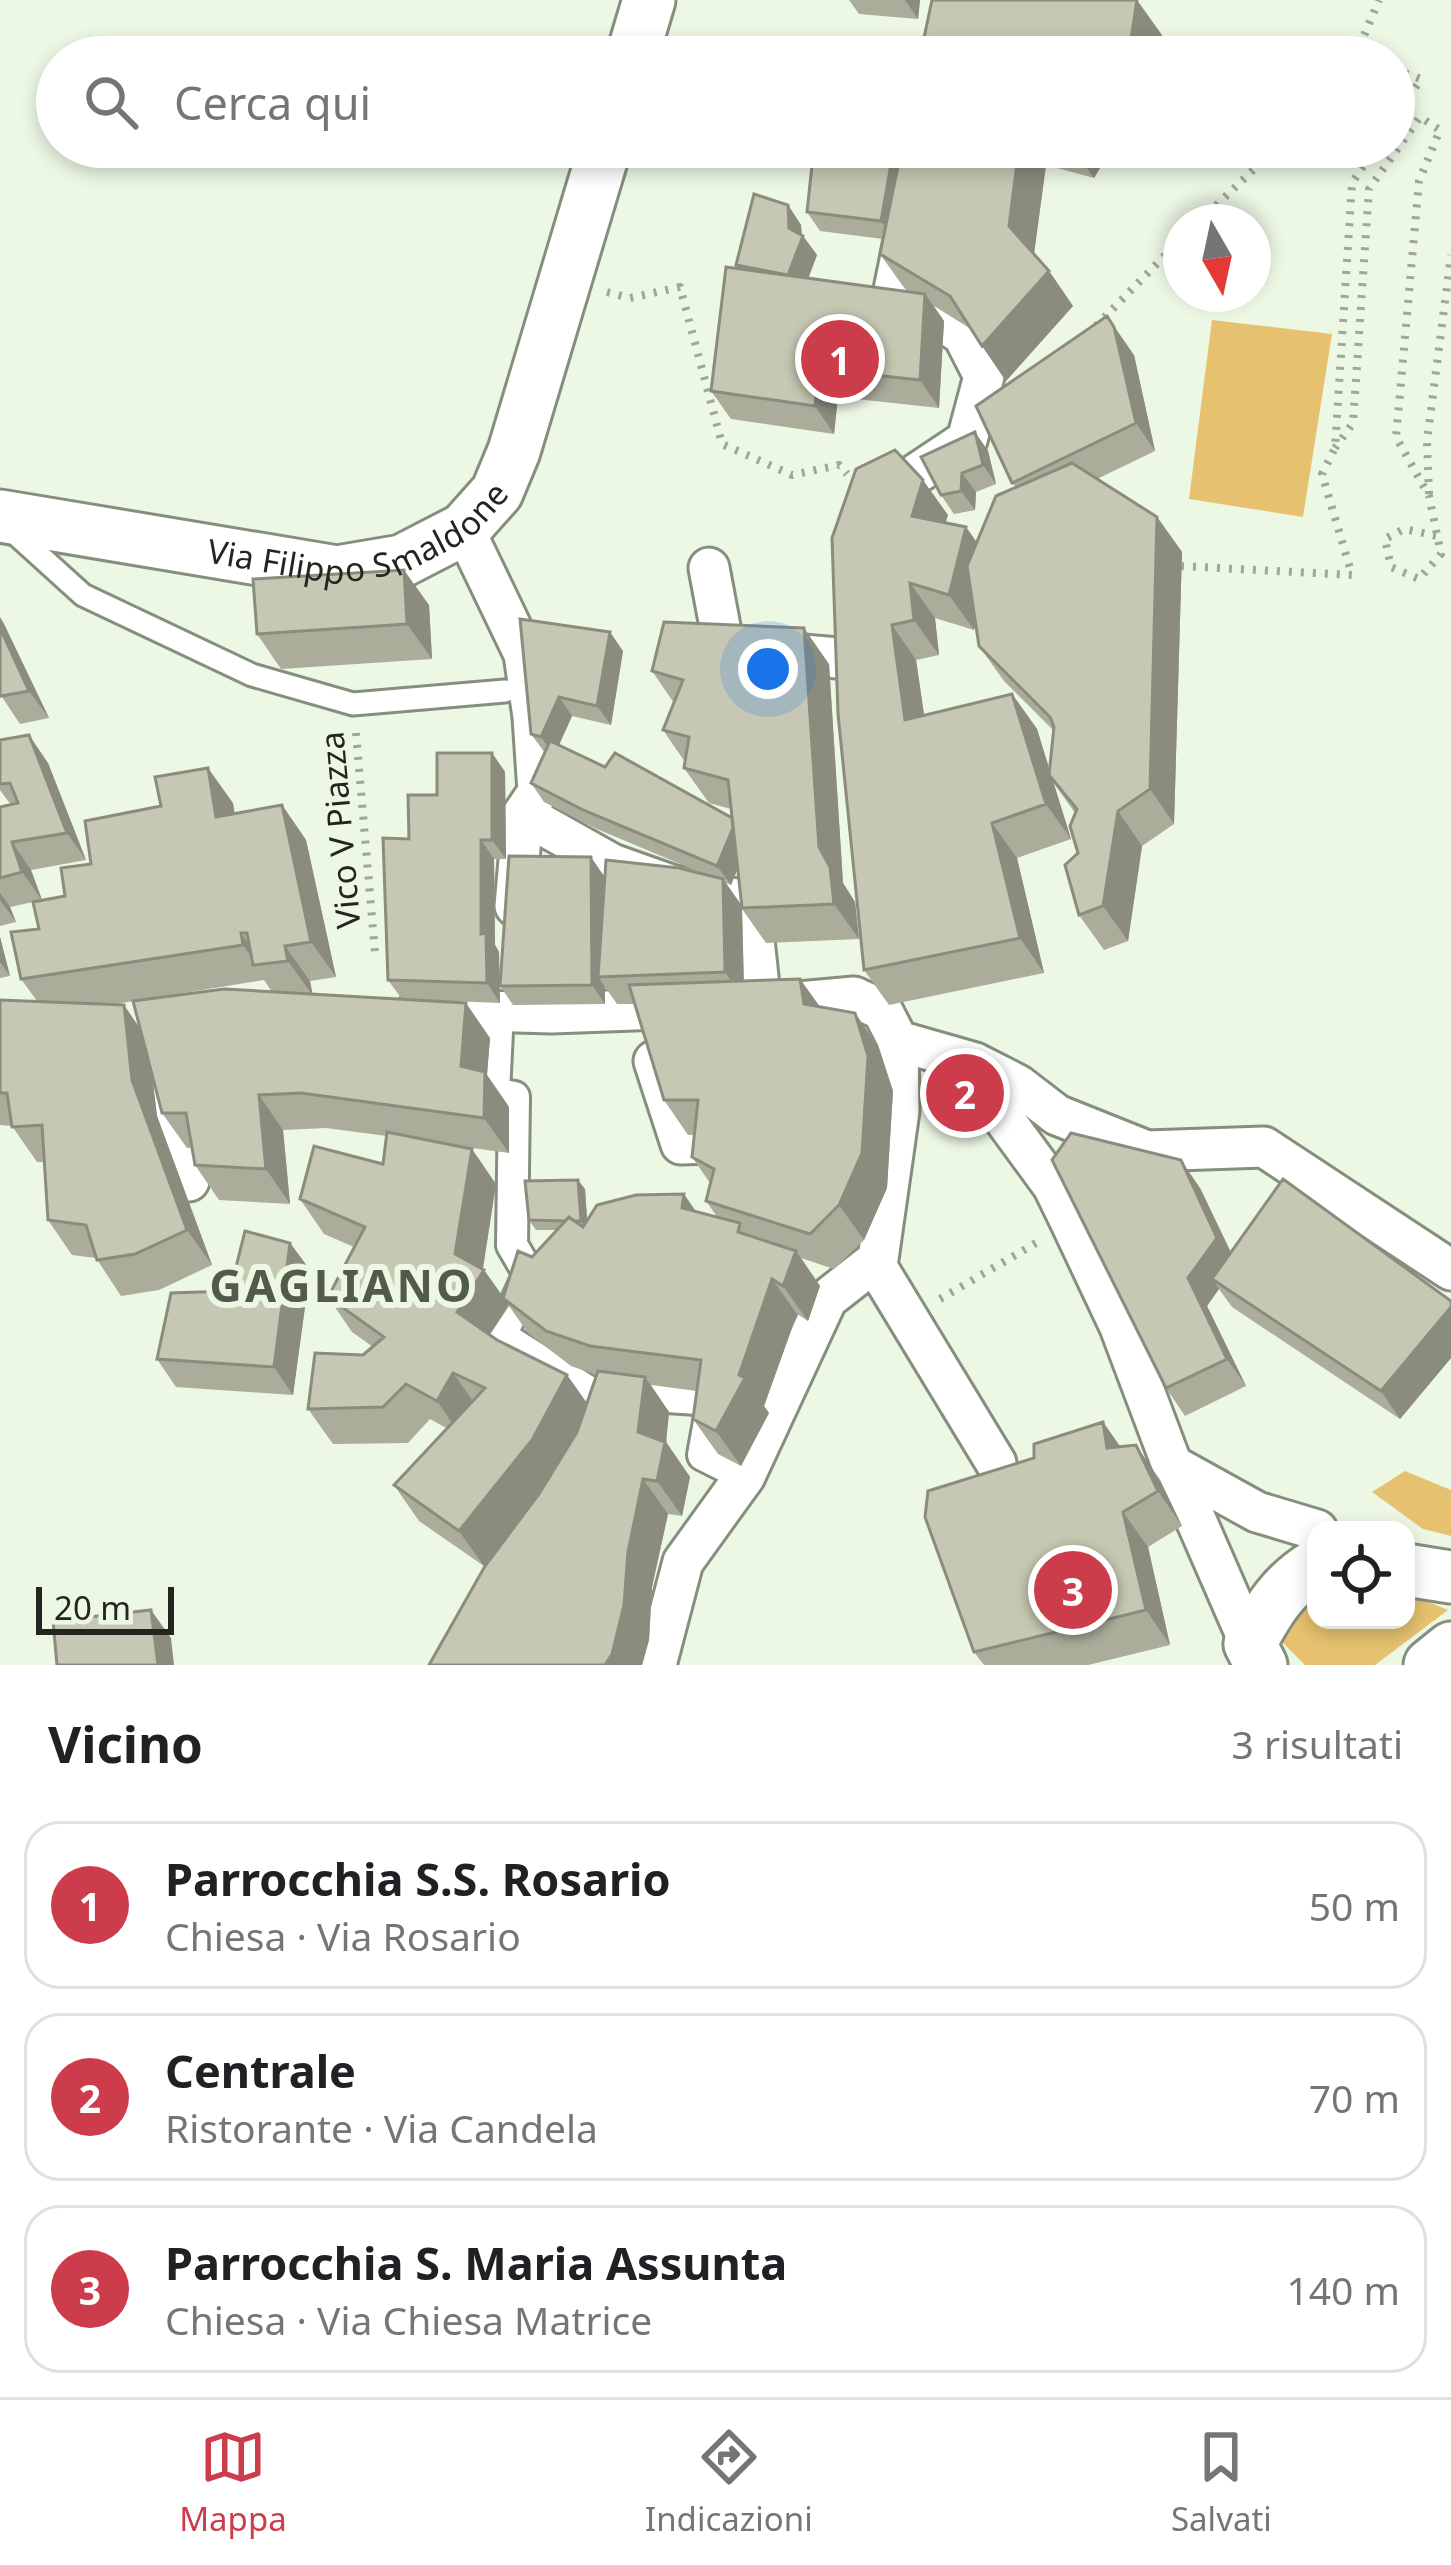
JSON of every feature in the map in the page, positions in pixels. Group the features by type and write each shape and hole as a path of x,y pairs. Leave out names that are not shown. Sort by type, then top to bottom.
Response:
{"street":[{"path":"638,36 649,0"},
{"name":"Via Filippo Smaldone","path":"0,518 337,572 402,561 464,529 497,493 514,452 599,168"},
{"path":"857,547 870,505 968,440 984,376 963,335 894,290 919,168"},
{"path":"464,529 524,654 538,792 523,814 512,961 494,1094 514,1097 512,1245 529,1274 501,1336 589,1392 598,1404 713,1400 703,1455 745,1476"},
{"path":"709,568 724,648 849,659"},
{"path":"850,614 851,706"},
{"path":"523,814 612,864 671,886 750,902 761,1005"},
{"path":"612,864 612,906"},
{"path":"613,969 625,1011 681,1144 712,1142"},
{"path":"380,1007 625,1011 854,997 886,1008 1018,1085 1057,1115 1147,1151 1264,1148 1451,1270"},
{"path":"656,1665 683,1562 745,1476 827,1299 878,1258 899,1112 886,1008"},
{"path":"153,1042 189,1181"},
{"path":"975,1063 993,1104 1053,1186 1071,1222 1256,1654"},
{"path":"512,1245 556,1242"},
{"path":"803,1269 859,1274 908,1318 996,1463"},
{"path":"1172,1466 1257,1512 1307,1527"},
{"path":"1256,1654 1272,1604 1307,1571"},
{"path":"1415,1571 1451,1577"},
{"path":"1430,1665 1451,1648"}],"lane":[{"path":"0,518 83,595 251,675 352,704 505,691"}],"path":[{"path":"1365,36 1379,0"},
{"path":"1415,124 1420,117 1440,130 1419,181 1396,437 1429,496"},
{"path":"1218,204 1255,168"},
{"path":"1335,448 1352,183 1362,168"},
{"path":"1181,566 1352,575 1322,474 1353,423 1370,189 1385,168"},
{"path":"1438,536 1404,529 1385,539 1391,568 1419,579 1441,554 1438,536 1429,496 1427,441 1451,255"},
{"path":"1082,341 1163,258"},
{"path":"565,281 630,298 680,287 722,443 792,476 839,465 870,505"},
{"name":"Vico V Piazza","path":"352,704 375,953"},
{"path":"908,1318 1071,1222"}],"shaded area":[{"path":"1212,320 1332,334 1303,517 1189,499"},
{"path":"1405,1471 1451,1490 1451,1536 1423,1529 1372,1492"},
{"path":"1307,1593 1307,1629 1415,1629 1415,1597 1448,1610 1375,1665 1305,1665 1283,1643 1292,1600"}],"building":[{"path":"932,0 1137,0 1132,36 924,36"},
{"path":"812,168 890,168 881,221 807,212"},
{"path":"898,168 1016,168 1009,226 1049,271 982,346 950,296 880,254"},
{"path":"754,194 788,205 789,228 803,236 788,275 736,265"},
{"path":"726,267 925,294 920,380 819,369 815,406 711,391"},
{"path":"1107,316 1114,327 1136,423 1012,483 976,406"},
{"path":"975,432 983,465 962,473 961,491 941,495 921,457"},
{"path":"895,450 923,480 912,516 966,527 949,595 910,583 914,620 892,625 905,720 1012,694 1046,804 992,823 1020,938 864,970 838,714 832,538 856,469"},
{"path":"1072,463 1157,517 1150,789 1118,811 1103,906 1079,915 1065,865 1078,853 1070,826 1077,809 1049,775 1054,727 1050,717 979,646 967,566 996,496"},
{"path":"404,570 407,624 257,634 253,579"},
{"path":"520,619 610,632 597,706 559,697 541,737 531,734"},
{"path":"664,622 804,628 819,847 830,867 834,904 742,908 728,780 684,768 689,737 663,730 683,680 652,671"},
{"path":"0,628 29,691 0,694"},
{"path":"29,735 67,833 12,842 22,872 0,878 0,807 18,803 10,783 0,784 0,740"},
{"path":"550,741 605,767 615,753 732,818 733,828 717,866 531,783"},
{"path":"437,753 492,753 492,840 481,840 481,934 486,933 487,983 388,980 383,838 409,839 408,795 437,795"},
{"path":"208,768 216,817 282,805 311,942 285,946 288,961 253,965 247,933 241,933 243,945 21,979 11,932 39,929 33,902 65,896 61,868 91,864 85,821 161,806 155,777"},
{"path":"509,856 591,857 592,985 500,986"},
{"path":"606,860 679,868 723,879 725,972 598,977"},
{"path":"800,979 804,1004 855,1013 868,1056 862,1153 839,1205 810,1234 706,1201 714,1169 692,1157 698,1100 664,1100 629,985"},
{"path":"224,989 466,1003 461,1066 485,1072 484,1118 301,1093 259,1095 266,1169 195,1165 186,1113 162,1113 133,1001"},
{"path":"0,1000 124,1005 132,1080 187,1230 135,1254 97,1260 86,1225 48,1220 42,1125 12,1127 7,1093 0,1093"},
{"path":"387,1132 472,1149 455,1254 484,1270 457,1312 497,1340 567,1375 532,1440 459,1531 394,1485 485,1388 453,1373 437,1401 406,1384 383,1407 308,1409 315,1353 363,1355 384,1337 328,1297 365,1227 300,1199 314,1146 383,1164"},
{"path":"1071,1133 1181,1160 1217,1238 1188,1278 1227,1359 1166,1388 1052,1160"},
{"path":"1283,1179 1451,1301 1451,1307 1381,1391 1212,1279"},
{"path":"578,1180 581,1221 569,1217 565,1221 529,1220 525,1181"},
{"path":"684,1194 682,1208 740,1223 738,1232 796,1251 783,1286 772,1279 739,1375 745,1378 716,1431 693,1419 701,1360 590,1346 546,1331 503,1298 518,1251 532,1257 569,1217 583,1227 597,1205 636,1195"},
{"path":"245,1231 290,1243 274,1367 157,1359 171,1293 230,1291"},
{"path":"598,1371 645,1377 638,1432 665,1442 657,1481 643,1479 612,1654 605,1665 429,1665 485,1566 539,1494 577,1432"},
{"path":"1103,1422 1107,1448 1136,1445 1158,1491 1123,1512 1146,1610 974,1652 925,1517 928,1491 1034,1458 1034,1444"},
{"path":"151,1610 158,1665 57,1665 53,1621"}],"place":[{"name":"Parrocchia S.S. Rosario","path":"840,359"},
{"name":"Centrale","path":"965,1093"},
{"name":"Parrocchia S. Maria Assunta","path":"1073,1590"}],"district":[{"name":"GAGLIANO","path":"342,1286"}]}
